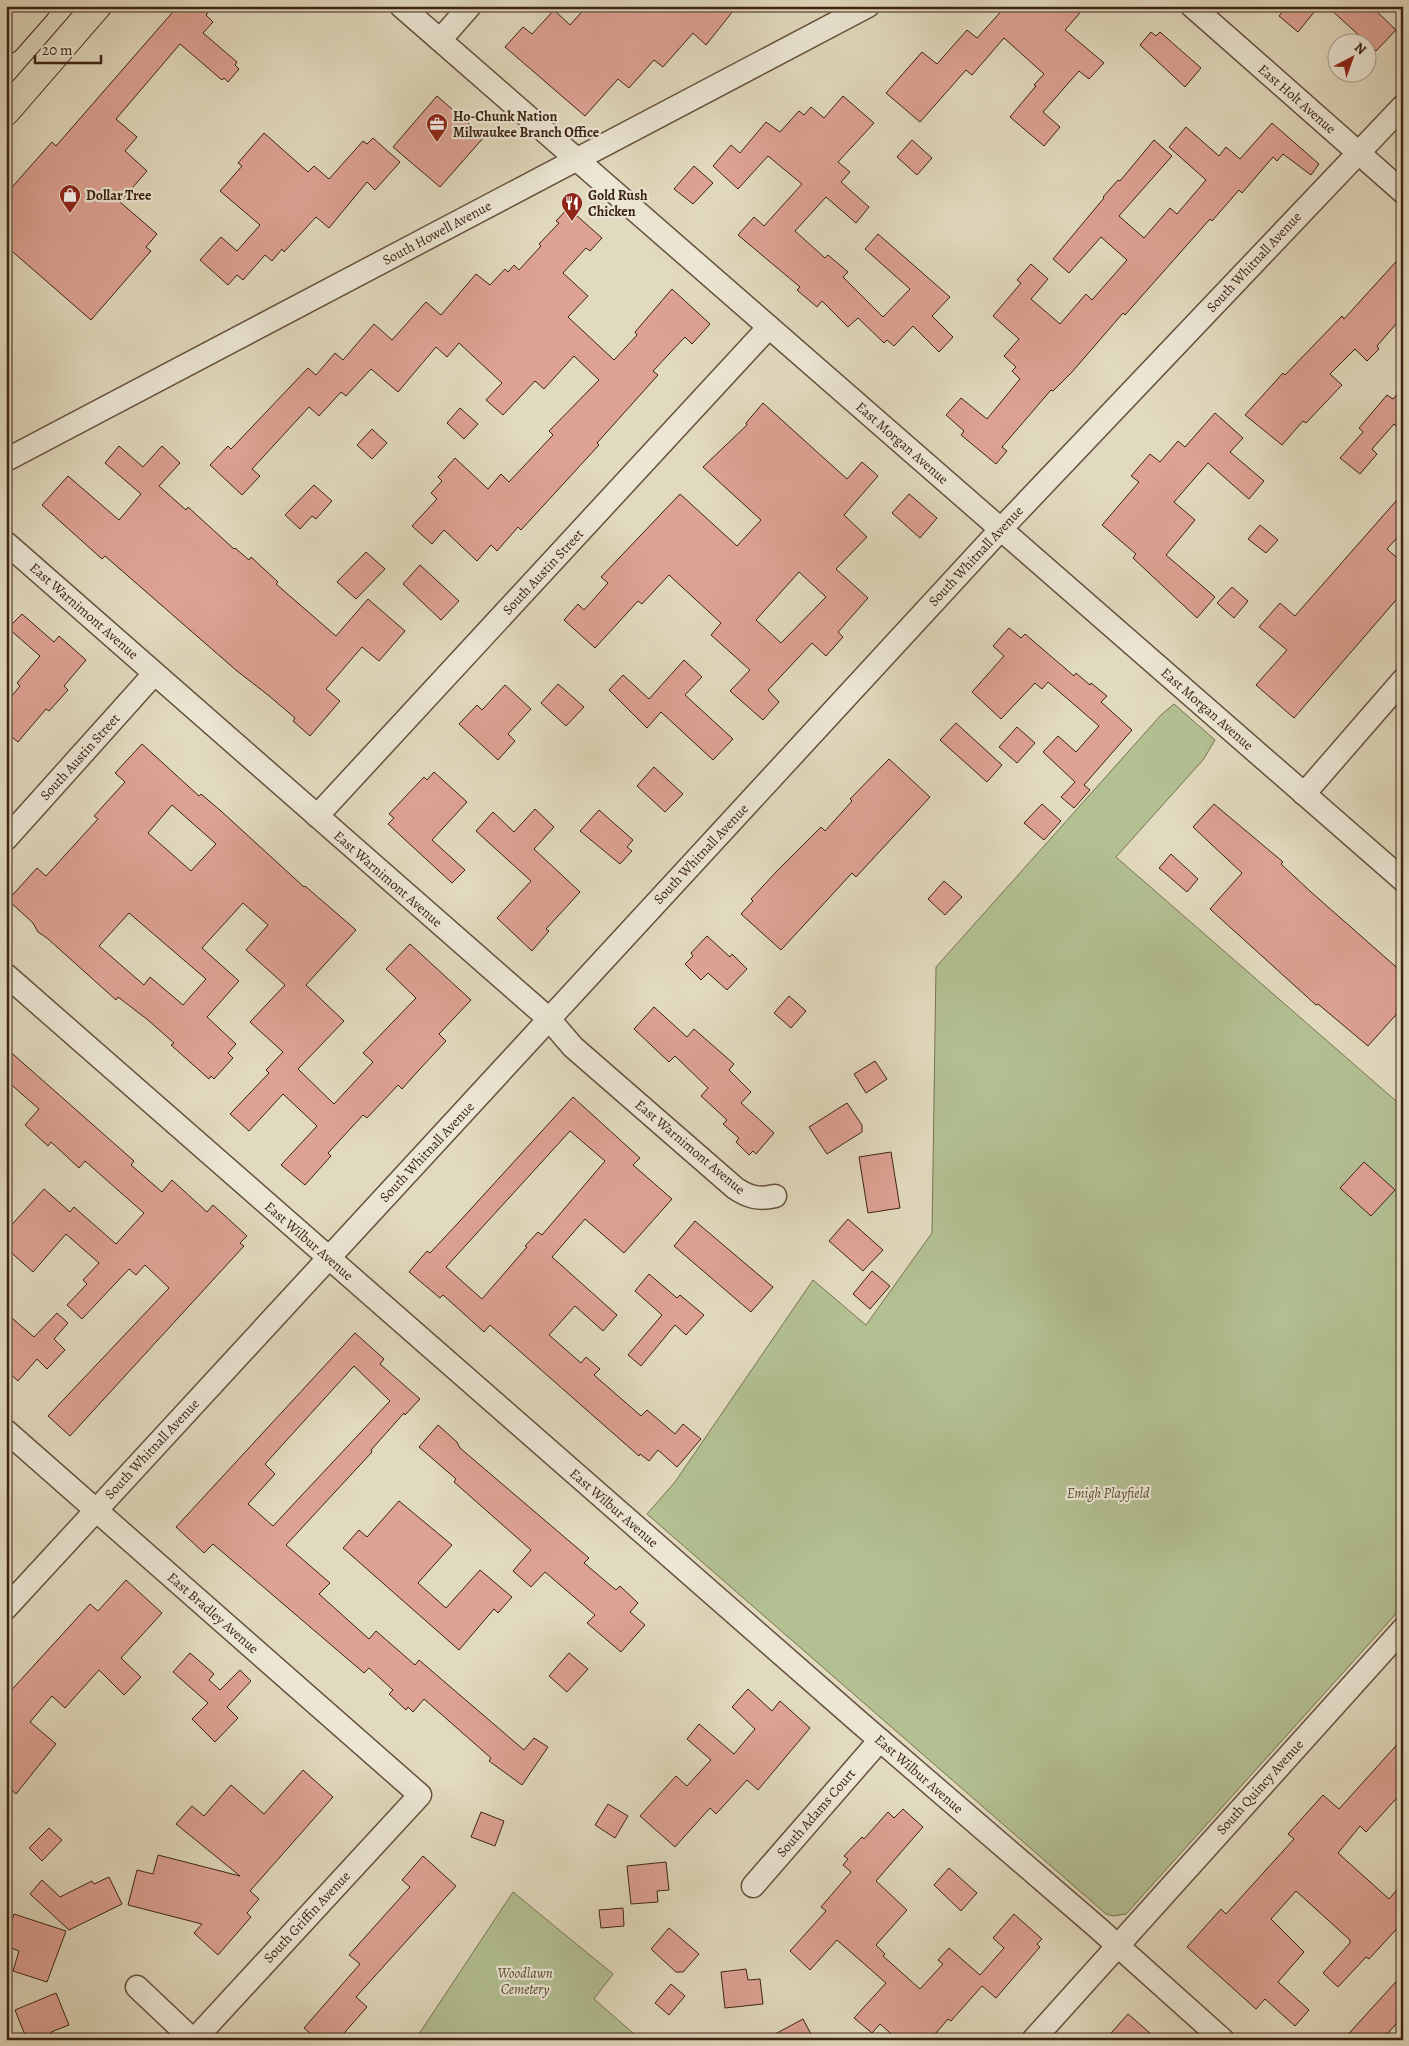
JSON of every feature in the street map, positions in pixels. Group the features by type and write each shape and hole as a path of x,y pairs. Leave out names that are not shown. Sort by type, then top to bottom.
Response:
{"main road":[{"path":"6,40 36,6"},
{"path":"6,111 97,6"}],"street":[{"name":"East Morgan Avenue","path":"401,6 1403,880"},
{"path":"440,40 470,6"},
{"name":"South Howell Avenue","path":"6,460 868,6"},
{"name":"East Holt Avenue","path":"1192,6 1403,192"},
{"name":"South Whitnall Avenue","path":"6,1608 1001,529 1403,106"},
{"name":"South Austin Street","path":"317,816 769,327"},
{"name":"East Warnimont Avenue","path":"6,543 548,1019 573,1046 734,1188 746,1195 758,1198 775,1196"},
{"name":"South Austin Street","path":"6,840 154,674"},
{"path":"1304,794 1403,680"},
{"name":"East Wilbur Avenue","path":"6,975 1118,1946 1223,2040"},
{"name":"East Bradley Avenue","path":"6,1431 420,1795"},
{"name":"South Quincy Avenue","path":"1033,2040 1403,1629"},
{"name":"South Adams Court","path":"752,1886 880,1740"},
{"name":"South Griffin Avenue","path":"137,1987 193,2040 420,1795"}],"green space":[{"name":"Emigh Playfield","path":"1174,704 1215,740 1203,760 1116,857 1403,1107 1403,1606 1126,1914 1113,1916 1106,1914 647,1514 675,1482 813,1280 866,1325 932,1233 936,967 1161,715"},
{"name":"Woodlawn Cemetery","path":"513,1892 613,1974 594,1999 641,2040 415,2040"}],"building":[{"name":"Dollar Tree","path":"178,6 214,6 206,15 213,22 203,33 237,62 235,65 239,69 228,82 224,78 222,80 180,44 116,119 137,137 125,151 147,171 120,202 157,234 146,247 151,251 91,320 6,246 6,194 52,142 56,146"},
{"path":"587,6 737,6 706,45 693,33 663,67 654,60 629,88 618,79 585,116 505,47 523,27 532,34 554,10 570,25"},
{"path":"1006,6 1086,6 1065,30 1104,63 1089,79 1079,71 1043,112 1060,127 1044,146 1010,117 1044,74 1004,38 972,75 966,70 920,122 886,93 922,52 937,64 967,30 977,38"},
{"path":"1287,6 1319,6 1298,32 1279,16"},
{"path":"1327,6 1371,6 1396,30 1376,51 1376,32 1355,32"},
{"path":"1151,32 1156,36 1160,32 1201,68 1185,87 1140,45"},
{"name":"Ho-Chunk Nation Milwaukee Branch Office","path":"437,96 484,137 440,187 393,147"},
{"path":"843,96 874,123 838,162 850,172 841,182 869,207 856,223 826,197 795,231 825,258 828,255 848,272 843,277 883,317 910,289 865,249 878,234 950,297 932,316 953,337 939,352 913,326 894,346 887,340 884,343 858,318 848,327 822,301 817,307 797,290 800,287 738,235 754,217 764,226 802,184 768,156 738,189 713,166 731,145 740,153 766,122 780,132 799,111 804,115 811,107 824,118"},
{"path":"1272,123 1319,164 1311,175 1283,154 1277,161 1273,157 1242,193 1239,190 1212,221 1210,219 1125,315 1123,313 1072,372 1053,391 1051,390 1002,447 1007,451 996,464 961,435 964,431 946,415 961,398 987,419 1020,379 1012,371 1016,367 1004,356 1019,339 993,316 1021,283 1017,280 1031,264 1048,279 1031,299 1060,324 1086,294 1092,300 1127,260 1101,237 1069,273 1053,259 1103,197 1118,180 1120,181 1154,140 1172,156 1119,216 1144,238 1170,208 1177,214 1206,180 1169,147 1186,127 1219,156 1226,147 1240,159"},
{"path":"264,133 308,172 314,166 329,179 363,141 367,144 373,138 400,162 375,190 367,182 329,228 316,217 284,252 282,249 272,261 265,255 243,280 237,275 228,285 200,260 221,237 237,251 260,225 220,191 242,166 238,163"},
{"path":"912,140 932,158 917,175 897,157"},
{"path":"694,166 713,183 693,204 674,189"},
{"path":"568,208 602,238 590,251 586,248 563,273 588,296 568,317 614,360 637,335 635,332 672,289 710,324 692,344 685,337 653,371 658,375 597,443 599,445 521,530 518,527 497,551 491,545 477,561 444,530 432,544 412,526 437,499 431,493 442,481 438,477 455,458 488,489 501,474 509,482 553,435 549,431 599,380 574,356 544,389 535,381 503,415 486,400 502,383 459,343 447,357 436,347 398,392 371,369 346,396 341,392 319,416 309,407 252,469 260,476 242,495 210,465 228,446 231,449 308,368 316,375 335,353 343,360 374,324 392,340 426,302 441,315 476,274 490,285 505,269 508,272 514,265 519,270 541,246 539,244 559,223 556,221"},
{"path":"1403,254 1403,316 1377,346 1379,349 1367,361 1355,349 1330,374 1342,385 1306,423 1303,421 1282,445 1245,415 1283,373 1285,375 1342,316 1344,319"},
{"path":"1403,388 1403,431 1394,424 1372,449 1377,454 1360,474 1340,458 1363,432 1359,428 1387,395 1393,399"},
{"path":"763,403 847,479 862,462 878,476 844,515 867,537 836,569 868,598 838,632 843,637 826,656 812,643 768,690 779,702 763,720 730,691 750,670 711,635 721,623 669,575 642,604 638,601 595,648 564,620 578,604 584,610 608,583 601,577 680,494 737,546 761,520 703,467 747,425 746,423","holes":["799,572 826,597 781,643 756,620"]},
{"path":"460,408 478,424 464,439 447,423"},
{"path":"1215,413 1243,438 1230,452 1264,481 1249,499 1208,463 1174,502 1195,520 1166,555 1215,597 1197,618 1133,558 1136,554 1102,525 1139,482 1131,476 1150,454 1160,462 1178,441 1185,447"},
{"path":"372,429 387,443 372,459 357,445"},
{"path":"119,446 143,467 162,446 180,463 159,486 186,510 188,507 234,549 249,560 251,557 278,582 276,584 336,636 368,599 405,631 379,661 362,647 326,689 340,701 310,736 293,721 295,718 237,671 105,556 102,559 42,505 68,476 119,520 141,494 105,463"},
{"path":"314,485 332,501 316,519 312,516 300,529 285,515"},
{"path":"1403,493 1403,531 1387,549 1403,563 1403,592 1294,718 1256,685 1287,650 1259,627 1280,603 1295,616"},
{"path":"909,494 937,518 920,538 892,513"},
{"path":"1260,525 1278,540 1266,553 1248,539"},
{"path":"366,552 385,569 356,599 337,582"},
{"path":"420,565 459,601 441,620 403,584"},
{"path":"1232,587 1248,601 1234,618 1217,603"},
{"path":"22,614 54,642 59,636 86,660 64,686 68,690 49,711 46,709 18,742 6,732 6,703 20,686 17,683 40,656 8,628"},
{"path":"1009,628 1021,638 1025,634 1074,676 1076,673 1107,696 1101,702 1132,730 1084,785 1090,790 1074,808 1061,797 1075,782 1043,752 1058,736 1076,752 1099,726 1048,682 1042,689 1035,683 1001,719 972,692 1004,656 993,646"},
{"path":"684,660 702,677 685,695 733,739 713,760 661,712 647,728 609,690 623,675 649,699"},
{"path":"558,684 584,707 566,726 541,703"},
{"path":"505,685 531,709 508,734 515,741 498,760 459,724 477,705 482,710"},
{"path":"956,723 1002,765 987,782 940,740"},
{"path":"1017,727 1035,743 1017,763 999,747"},
{"path":"142,744 199,796 201,794 221,811 304,887 356,930 306,985 344,1021 298,1069 334,1104 373,1062 363,1053 416,998 386,969 410,944 471,1000 439,1034 446,1041 402,1089 398,1085 367,1118 363,1115 328,1153 331,1156 305,1185 281,1165 317,1126 283,1094 249,1131 230,1114 269,1073 266,1070 283,1052 250,1022 285,985 246,950 268,925 243,903 202,948 239,981 207,1017 236,1044 228,1053 233,1058 214,1079 211,1076 209,1079 171,1045 174,1043 148,1020 118,997 116,1000 38,932 33,923 8,900 37,868 46,876 98,819 94,816 125,782 115,773","holes":["172,805 216,844 191,871 148,833","129,913 206,979 183,1005 150,977 144,985 99,946"]},
{"path":"889,759 930,797 856,877 852,873 781,950 741,914 753,901 751,899 776,872 821,827 825,831 852,801 850,799"},
{"path":"654,767 683,794 665,812 637,786"},
{"path":"434,772 467,802 432,840 465,870 452,883 388,824 394,818 389,814 424,777 427,780"},
{"path":"1042,804 1061,821 1044,840 1024,823"},
{"path":"1214,804 1283,862 1281,864 1311,892 1403,973 1403,1007 1368,1046 1318,1004 1316,1005 1210,909 1242,873 1193,827"},
{"path":"535,809 554,827 534,849 580,892 546,929 549,931 532,951 497,918 531,881 476,831 493,812 514,832"},
{"path":"599,810 633,840 627,847 632,851 620,864 580,831"},
{"path":"1171,854 1198,879 1187,892 1159,868"},
{"path":"944,881 962,897 945,915 928,899"},
{"path":"707,936 730,957 732,954 747,969 727,990 708,973 701,980 685,964 693,956 691,953"},
{"path":"789,996 806,1011 791,1028 774,1013"},
{"path":"654,1007 687,1037 694,1029 734,1064 729,1070 751,1092 741,1103 774,1133 756,1154 753,1151 749,1155 736,1142 739,1138 723,1124 727,1120 701,1096 708,1088 675,1056 669,1062 634,1029"},
{"path":"6,1048 134,1161 131,1165 162,1192 172,1180 207,1212 213,1205 247,1236 240,1243 244,1246 70,1436 48,1416 169,1288 145,1265 136,1275 129,1269 82,1319 67,1305 87,1284 83,1280 99,1263 66,1234 33,1272 6,1248 6,1231 44,1189 70,1212 74,1207 116,1244 144,1213 85,1161 79,1168 51,1142 48,1146 25,1125 39,1109 6,1080"},
{"path":"875,1061 887,1079 866,1093 854,1074"},
{"path":"573,1097 640,1158 633,1165 672,1199 624,1253 585,1219 552,1257 617,1315 603,1331 575,1306 549,1335 581,1363 586,1357 600,1369 594,1375 641,1416 647,1410 675,1434 683,1424 701,1439 677,1467 658,1450 649,1461 640,1454 639,1456 490,1325 484,1332 443,1295 440,1298 409,1272 427,1251 430,1253","holes":["570,1131 605,1161 542,1235 538,1232 525,1246 527,1247 482,1299 446,1267"]},
{"path":"847,1103 862,1125 862,1132 827,1154 809,1127"},
{"path":"891,1152 900,1208 868,1213 859,1157"},
{"path":"1364,1162 1395,1190 1371,1216 1340,1188"},
{"path":"848,1219 883,1250 863,1271 829,1241"},
{"path":"695,1221 773,1287 751,1312 674,1246"},
{"path":"872,1271 890,1286 870,1309 853,1294"},
{"path":"649,1274 677,1298 680,1295 704,1315 686,1335 675,1325 641,1366 628,1355 662,1315 635,1291"},
{"path":"6,1313 34,1337 57,1313 68,1323 54,1339 65,1350 47,1369 37,1359 18,1381 6,1370"},
{"path":"355,1333 384,1359 380,1364 420,1399 405,1415 404,1413 371,1450 372,1452 286,1545 330,1583 319,1594 369,1639 376,1631 415,1665 419,1660 524,1750 534,1738 548,1747 522,1785 489,1761 491,1758 424,1699 413,1712 408,1707 406,1710 389,1694 393,1690 369,1668 364,1673 213,1544 204,1553 176,1527","holes":["354,1366 390,1401 273,1526 248,1504 275,1474 265,1464"]},
{"path":"438,1425 457,1442 460,1448 589,1558 584,1563 616,1590 620,1586 638,1603 630,1612 645,1625 621,1652 587,1623 595,1615 545,1572 531,1587 513,1571 531,1550 454,1482 456,1479 419,1447"},
{"path":"399,1501 452,1545 418,1583 446,1608 480,1570 512,1597 498,1613 494,1609 459,1650 343,1548 359,1530 367,1537"},
{"path":"126,1580 162,1613 121,1658 141,1677 124,1695 99,1670 65,1708 52,1696 30,1722 56,1744 16,1794 6,1785 6,1696 90,1604 98,1611"},
{"path":"190,1653 214,1674 209,1680 220,1690 240,1670 251,1681 227,1707 238,1718 215,1742 192,1719 208,1703 173,1672"},
{"path":"569,1653 588,1669 567,1692 549,1676"},
{"path":"748,1689 772,1711 780,1701 810,1728 758,1790 747,1780 716,1814 710,1808 675,1847 640,1816 676,1776 687,1786 711,1760 687,1739 699,1724 734,1754 755,1729 732,1707"},
{"path":"1403,1738 1403,1791 1366,1832 1360,1826 1338,1853 1389,1899 1403,1883 1403,1922 1369,1959 1366,1957 1338,1987 1323,1973 1350,1943 1350,1940 1296,1891 1271,1919 1304,1952 1278,1982 1309,2010 1295,2026 1265,1999 1256,2009 1187,1947 1221,1909 1226,1914 1294,1839 1288,1834 1323,1795 1339,1809"},
{"path":"303,1770 333,1797 250,1891 259,1899 247,1913 251,1917 218,1955 194,1933 202,1924 128,1905 137,1870 153,1874 158,1855 240,1876 176,1824 192,1806 204,1816 231,1785 264,1814"},
{"path":"608,1804 628,1816 615,1838 595,1825"},
{"path":"903,1809 923,1827 876,1881 907,1910 876,1945 885,1954 883,1956 920,1989 943,1964 938,1960 949,1948 980,1975 1004,1948 993,1938 1014,1914 1042,1939 1037,1944 1040,1947 996,1998 982,1986 951,2021 948,2019 930,2040 898,2040 880,2024 872,2033 854,2018 886,1983 837,1940 810,1970 790,1951 826,1911 821,1907 851,1872 843,1865 848,1859 844,1856 862,1837 864,1839 888,1812 894,1818"},
{"path":"481,1812 504,1821 495,1846 471,1837"},
{"path":"49,1828 62,1840 42,1861 29,1848"},
{"path":"423,1856 456,1886 356,1997 367,2007 338,2040 318,2040 304,2028 360,1964 349,1955 410,1887 402,1880"},
{"path":"666,1862 669,1890 657,1891 658,1902 631,1904 627,1866"},
{"path":"949,1868 977,1893 961,1911 934,1885"},
{"path":"109,1877 122,1904 69,1930 30,1894 42,1880 60,1897 92,1881 94,1884"},
{"path":"623,1908 624,1926 601,1928 599,1910"},
{"path":"14,1914 66,1931 47,1982 13,1971 19,1951 6,1946 6,1938"},
{"path":"669,1928 699,1954 683,1972 676,1972 651,1949"},
{"path":"746,1969 748,1980 760,1979 763,2004 725,2008 721,1972"},
{"path":"1403,1974 1403,2016 1382,2040 1343,2040"},
{"path":"671,1984 685,1996 669,2015 655,2003"},
{"path":"56,1993 69,2025 51,2032 54,2040 27,2040 15,2010"},
{"path":"1128,2014 1158,2040 1105,2040"},
{"path":"803,2019 814,2040 764,2040"}],"place":[{"name":"Ho-Chunk Nation Milwaukee Branch Office","path":"437,143"},
{"name":"Dollar Tree","path":"70,214"},
{"name":"Gold Rush Chicken","path":"572,222"}]}
